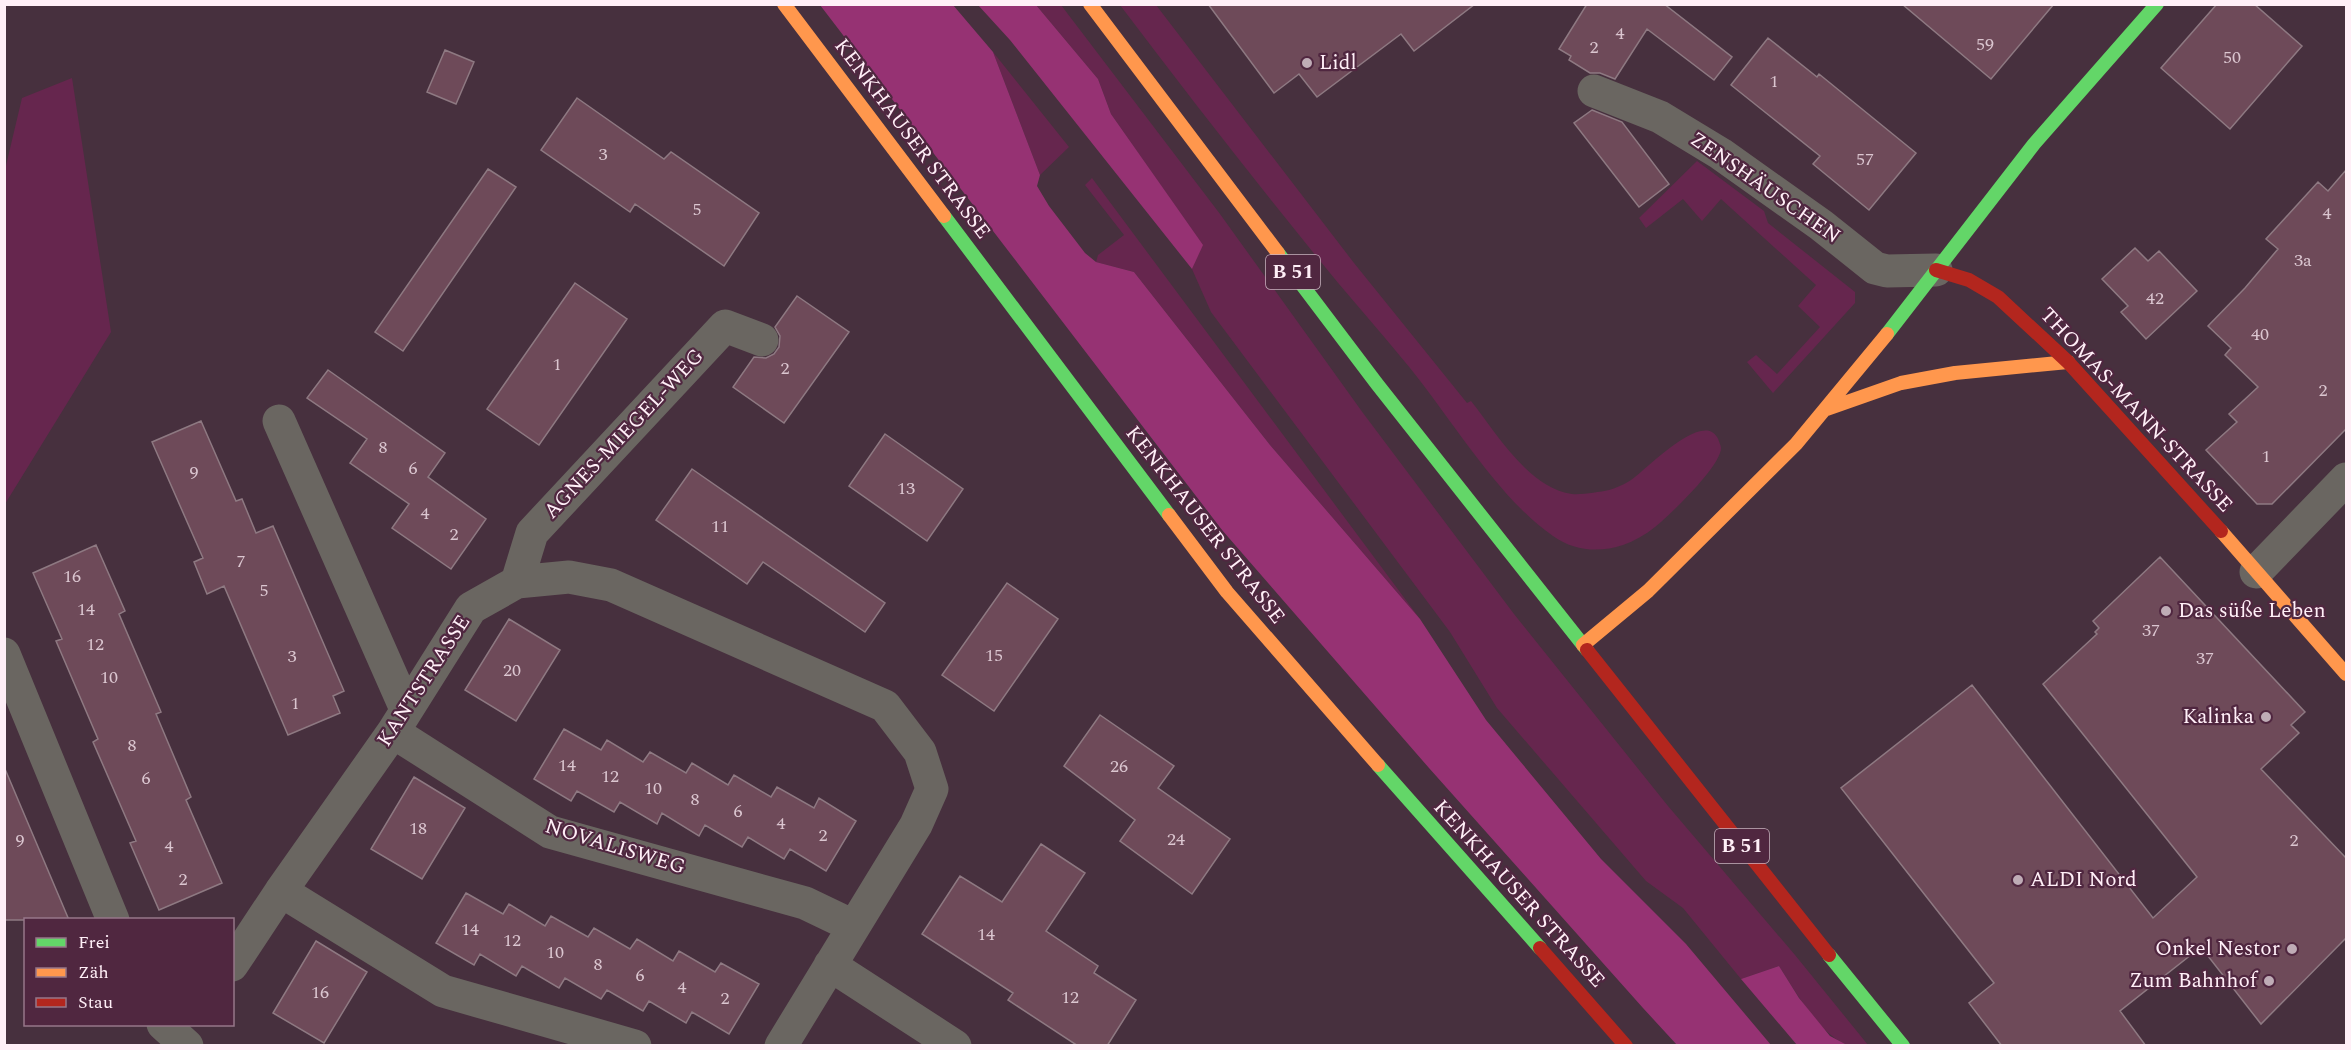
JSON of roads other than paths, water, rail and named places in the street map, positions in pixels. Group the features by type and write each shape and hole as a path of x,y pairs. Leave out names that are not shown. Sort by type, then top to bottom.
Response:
{"main road":[{"name":"KENKHAUSER STRASSE","path":"784,4 1227,592 1410,803 1626,1046"},
{"name":"B 51","path":"1090,4 1377,384 1778,892 1903,1046"},
{"path":"1583,645 1648,591 1766,476 1827,409 2034,144 2157,4"},
{"name":"THOMAS-MANN-STRASSE","path":"1936,270 1969,280 1998,297 2068,362 2346,675"},
{"path":"1827,409 1901,383 1955,373 2068,362"}],"street":[{"name":"ZENSHÄUSCHEN","path":"1594,91 1660,117 1721,154 1821,225 1875,268 1887,271 1936,270"},
{"name":"AGNES-MIEGEL-WEG","path":"517,582 532,533 725,326 762,340"},
{"path":"279,421 399,721"},
{"path":"2256,572 2346,479"},
{"name":"KANTSTRASSE","path":"234,962 399,721 471,608 517,582 569,577 611,585 885,706 920,752 932,789 916,825 853,926"},
{"path":"4,654 112,918"},
{"name":"NOVALISWEG","path":"399,721 550,832 805,903 853,926"},
{"path":"281,891 443,991 635,1046"},
{"path":"781,1046 853,926"},
{"path":"830,965 955,1046"},
{"path":"165,1026 188,1046 196,1026"}],"place":[{"name":"Lidl","path":"1307,63"},
{"name":"Das süße Leben","path":"2166,611"},
{"name":"Kalinka","path":"2266,717"},
{"name":"ALDI Nord","path":"2018,880"},
{"name":"Onkel Nestor","path":"2292,949"},
{"name":"Zum Bahnhof","path":"2269,981"}]}
